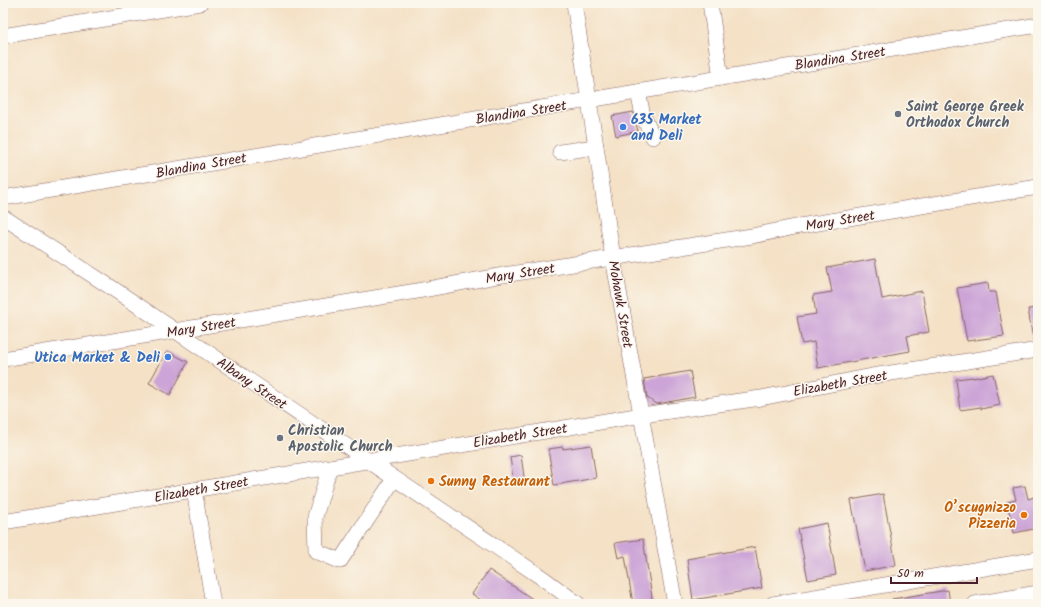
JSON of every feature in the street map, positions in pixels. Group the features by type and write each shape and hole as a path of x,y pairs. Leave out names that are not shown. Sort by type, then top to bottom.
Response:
{"street":[{"path":"3,36 200,3"},
{"name":"Mohawk Street","path":"574,3 613,258 675,604"},
{"path":"710,3 721,78"},
{"name":"Blandina Street","path":"3,198 1038,25"},
{"path":"638,92 643,116 653,137"},
{"path":"560,152 596,147"},
{"name":"Mary Street","path":"3,359 417,291 503,275 752,236 800,226 1038,187"},
{"name":"Albany Street","path":"3,217 176,331 544,579 578,604"},
{"name":"Elizabeth Street","path":"3,522 366,460 642,415 761,398 872,376 1038,350"},
{"path":"330,467 315,517 316,551 340,561 394,479"},
{"path":"194,490 213,604"},
{"path":"773,604 1038,559"},
{"path":"975,604 1038,593"}],"building":[{"path":"633,112 638,131 616,136 612,116"},
{"path":"875,259 882,299 922,291 929,332 907,336 910,351 818,368 814,342 802,344 797,317 816,314 813,295 832,292 827,268"},
{"path":"988,283 989,292 996,292 1004,336 967,341 957,288"},
{"path":"1038,308 1038,340 1033,340 1028,309"},
{"path":"167,351 188,362 170,395 149,383"},
{"path":"690,371 695,397 657,404 647,398 644,379"},
{"path":"993,374 1000,405 981,409 981,407 960,410 956,379 973,378"},
{"path":"591,445 596,478 554,485 548,449 563,447 563,449"},
{"path":"521,455 525,484 514,486 510,457"},
{"name":"O’scugnizzo Pizzeria","path":"1025,486 1028,499 1038,496 1038,528 1014,533 1007,502 1016,500 1013,488"},
{"path":"883,494 896,565 865,571 851,500"},
{"path":"827,523 836,575 808,580 798,529"},
{"path":"643,539 653,604 633,604 625,556 618,558 615,543"},
{"path":"755,547 762,588 693,600 687,559"},
{"path":"489,570 540,604 487,604 472,594"},
{"path":"948,590 950,604 892,604 892,599"}],"place":[{"name":"Saint George Greek Orthodox Church","path":"898,114"},
{"name":"635 Market and Deli","path":"623,127"},
{"name":"Utica Market & Deli","path":"168,357"},
{"name":"Christian Apostolic Church","path":"280,438"},
{"name":"Sunny Restaurant","path":"431,481"},
{"name":"O’scugnizzo Pizzeria","path":"1024,515"}]}
